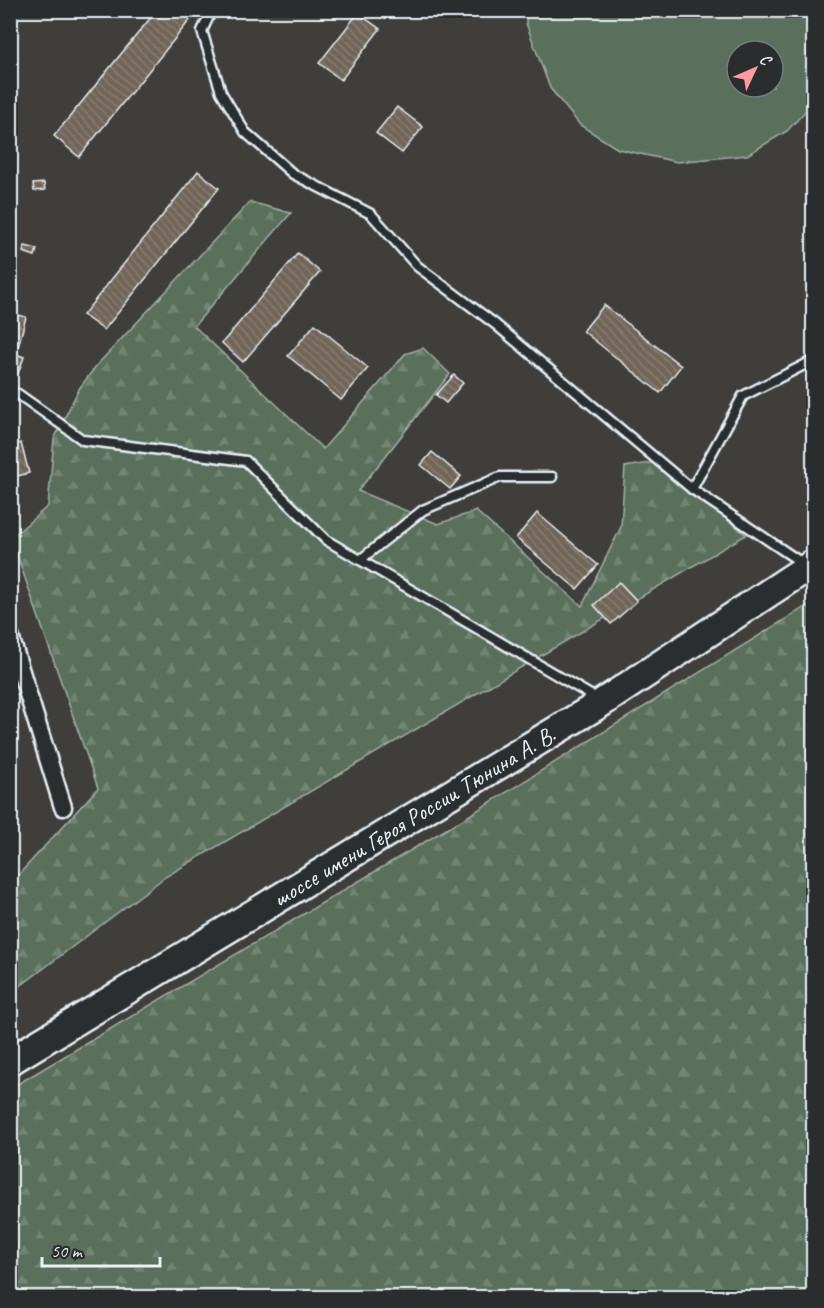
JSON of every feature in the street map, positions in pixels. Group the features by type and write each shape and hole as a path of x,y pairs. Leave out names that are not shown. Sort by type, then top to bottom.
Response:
{"main road":[{"name":"шоссе имени Героя России Тюнина А. В.","path":"10,1061 603,702 811,565"}],"street":[{"path":"10,636 63,807"}],"lane":[{"path":"212,10 202,31 221,92 246,132 293,174 371,214 417,266 495,324 692,489 811,565"},
{"path":"692,489 743,396 813,360"},
{"path":"10,392 18,394 83,440 246,461 326,540 603,702"},
{"path":"360,560 423,510 500,477 552,477"}],"green space":[{"path":"526,11 813,11 813,103 787,131 747,155 677,162 618,149 580,125 550,88 526,23"},
{"path":"250,202 291,213 194,326 323,449 405,354 423,348 450,374 358,491 438,524 476,511 582,606 621,527 625,467 661,461 746,535 165,877 11,993 11,883 98,788 11,538 48,506 54,439 79,389 96,366"},
{"path":"813,602 813,1297 11,1297 11,1088 465,818"}],"building":[{"path":"157,10 198,10 79,157 54,136"},
{"path":"358,13 380,29 341,80 319,63"},
{"path":"397,107 423,127 402,153 376,133"},
{"path":"198,171 219,188 104,330 83,315"},
{"path":"44,183 45,190 34,191 33,184"},
{"path":"10,186 14,187 13,207 10,207"},
{"path":"10,221 18,223 13,240 10,239"},
{"path":"25,246 37,249 35,256 23,252"},
{"path":"298,253 320,272 243,362 222,343"},
{"path":"604,305 681,366 660,393 583,331"},
{"path":"10,313 26,317 18,347 10,345"},
{"path":"315,324 368,368 341,400 288,356"},
{"path":"13,353 24,357 18,374 10,371"},
{"path":"454,375 463,383 446,403 436,395"},
{"path":"21,443 29,473 10,478 10,445"},
{"path":"432,452 461,476 450,489 421,465"},
{"path":"537,513 598,565 577,589 516,538"},
{"path":"619,582 637,601 611,624 594,605"}]}
